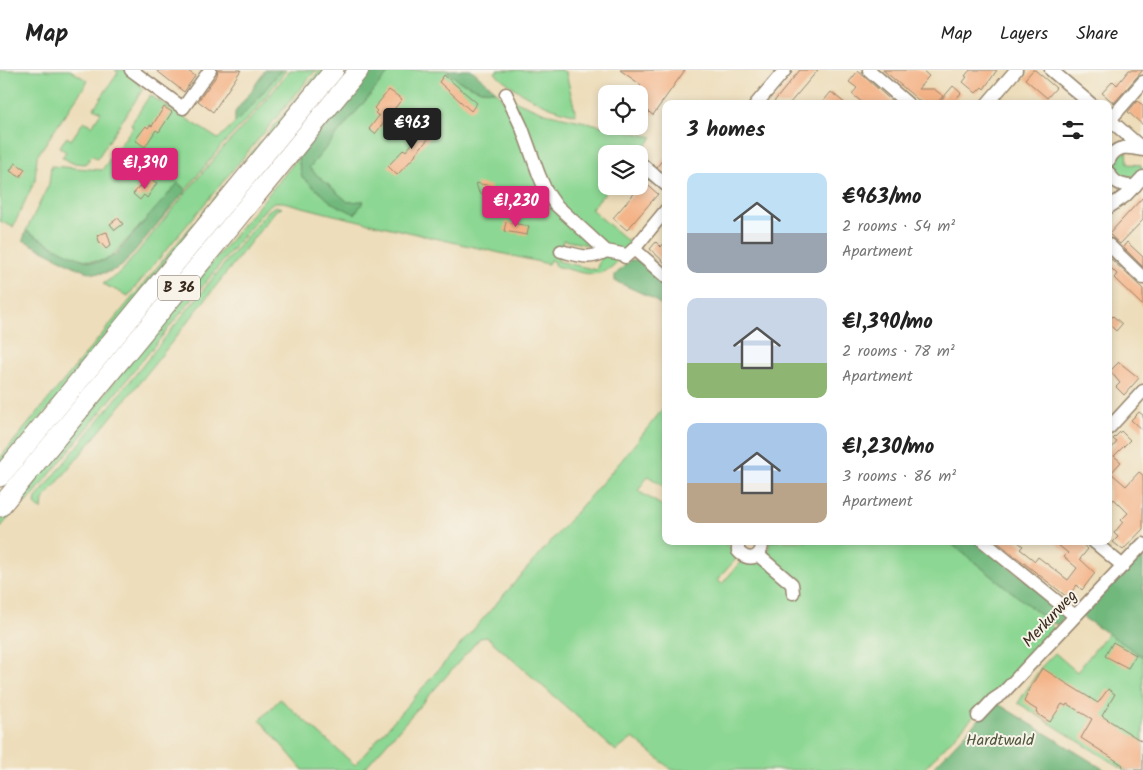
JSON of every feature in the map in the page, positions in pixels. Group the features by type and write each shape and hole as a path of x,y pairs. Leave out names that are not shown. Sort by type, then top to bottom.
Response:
{"highway":[{"name":"B 36","path":"0,477 334,70"},
{"name":"B 36","path":"0,506 359,70"}],"street":[{"path":"132,70 183,108 210,70"},
{"path":"759,100 785,70"},
{"path":"869,70 903,100"},
{"path":"990,100 1016,70"},
{"path":"1051,70 1086,100"},
{"path":"1112,117 1143,82"},
{"path":"506,94 522,128 538,175 546,191 555,204 606,251 622,254 625,257 662,215"},
{"path":"1112,123 1143,149"},
{"path":"1112,154 1122,148 1143,149"},
{"path":"648,170 662,182"},
{"path":"1112,178 1121,185 1139,182"},
{"path":"1112,205 1125,196 1139,182"},
{"path":"1112,248 1143,278"},
{"path":"634,249 662,274"},
{"path":"561,250 590,257 597,256 606,251"},
{"path":"1112,425 1143,391"},
{"name":"Merkurweg","path":"978,716 1002,694 1143,544"},
{"path":"738,545 738,551 743,556 750,558 758,555 762,545"},
{"path":"988,545 1075,616"},
{"path":"1098,545 1123,566"},
{"path":"758,555 792,584 794,593"}],"green space":[{"path":"0,70 70,70 88,81 37,156 35,180 13,227 0,221"},
{"path":"115,70 126,70 143,89 97,159 92,155 86,164 72,163 62,157 66,152 59,147 67,137 71,140 84,121 92,126 101,112 94,108 118,73"},
{"path":"265,70 281,70 251,107 235,123 235,112"},
{"path":"281,70 286,70 254,112 221,146 186,190 179,184 111,257 102,261 80,258 56,248 26,231 49,184 51,166 102,170 133,127 131,124 150,95 218,139 251,107"},
{"path":"290,70 316,70 128,296 103,284 121,272 221,150 255,114"},
{"path":"320,70 326,70 0,468 0,458"},
{"path":"370,70 391,70 309,168 348,202 364,201 355,214 332,203 302,177 298,158"},
{"path":"391,70 446,70 459,81 481,90 496,91 507,105 538,185 598,248 591,253 593,246 563,240 558,261 596,270 602,255 619,259 618,261 611,268 603,272 588,274 555,266 553,261 550,260 548,264 283,202 274,202 266,208 30,499 14,511 0,528 0,521 298,158 300,169 355,213 364,201 348,202 309,168"},
{"path":"446,70 472,70 496,91 481,90 459,81"},
{"path":"497,70 562,70 566,73 576,115 543,104 524,94 495,73"},
{"path":"511,99 545,113 598,125 598,135 644,135 653,137 646,145 598,145 598,195 603,195 591,209 632,245 627,251 609,249 557,204"},
{"path":"1127,151 1128,164 1141,165 1141,169 1134,179 1123,181 1112,167 1114,159"},
{"path":"178,183 186,190 122,266 105,273 84,271 23,240 26,231 78,258 94,262 106,260 116,254"},
{"path":"275,206 282,208 276,210 145,376 43,500 42,510 35,504 36,498 246,237 268,211"},
{"path":"630,260 638,260 662,281 662,305 648,296 615,281 615,275"},
{"path":"662,410 662,485 648,476 638,491 662,506 662,545 727,545 732,548 737,558 717,580 722,584 741,561 752,564 762,561 768,553 769,545 953,545 1047,620 1055,630 923,770 672,770 633,738 616,751 487,637 480,638 363,770 303,770 260,720 280,699 355,765 621,461"},
{"path":"953,545 982,545 1063,610 1065,618 1057,625 1047,620"},
{"path":"1143,549 1143,657 1081,616"},
{"path":"1108,633 1143,657 1143,770 1124,770 1018,703 1042,666 1055,653 1077,672"},
{"name":"Hardtwald","path":"995,702 1105,770 931,770"}],"building":[{"path":"156,70 187,70 195,76 184,92"},
{"path":"218,70 241,70 213,112 198,101 217,75"},
{"path":"620,70 685,70 653,115 648,111 648,85 641,85"},
{"path":"800,70 818,70 792,100 775,100"},
{"path":"883,70 922,70 929,76 918,89 934,89 943,96 940,100 918,100"},
{"path":"970,70 997,70 984,89 982,87 976,93 963,82"},
{"path":"1033,70 1056,88 1047,98 1025,79"},
{"path":"1129,70 1143,70 1114,103 1102,93 1113,81 1117,85"},
{"path":"858,71 891,100 859,100 852,94 857,88 849,82"},
{"path":"444,75 477,103 471,111 439,82"},
{"path":"953,86 961,93 955,100 941,100"},
{"path":"389,90 402,99 375,134 369,129 379,116 375,113 377,111 374,108"},
{"path":"831,92 841,100 824,100"},
{"path":"1137,101 1143,105 1143,125 1128,112"},
{"path":"164,107 172,112 159,132 156,130 145,147 135,140 146,126 148,128 150,125 152,126"},
{"path":"430,123 437,129 397,175 388,166 404,149 406,151"},
{"path":"131,155 139,161 124,181 116,176"},
{"path":"662,160 662,171 657,167"},
{"path":"15,163 25,169 20,177 10,171"},
{"path":"151,179 157,183 147,198 144,195 140,200 133,194 140,186 144,189"},
{"path":"476,183 491,186 489,195 479,193"},
{"path":"648,185 658,194 627,230 613,218 633,195 648,195"},
{"path":"1143,197 1143,220 1120,244 1112,237 1112,231"},
{"path":"118,218 123,224 115,230 110,224"},
{"path":"506,222 529,226 527,235 504,231"},
{"path":"107,232 111,245 106,249 100,244 97,235"},
{"path":"656,242 661,247 662,246 662,260 650,249"},
{"path":"1127,242 1143,257 1143,267 1123,247"},
{"path":"1112,260 1143,289 1143,306 1114,278 1117,274 1112,269"},
{"path":"1112,317 1122,324 1116,331 1112,327"},
{"path":"1119,362 1139,378 1124,395 1116,387 1120,383 1112,373 1112,369"},
{"path":"1139,412 1143,415 1143,431 1131,420"},
{"path":"1121,431 1130,440 1114,456 1121,462 1112,472 1112,448 1117,442 1113,439"},
{"path":"1139,472 1143,475 1143,529 1123,550 1113,542 1118,537 1114,533 1123,522 1121,520 1128,513 1114,499 1112,501 1112,474 1126,486"},
{"path":"1001,545 1022,545 1023,546 1020,549 1035,561 1038,557 1068,580 1077,568 1064,557 1068,553 1058,545 1083,545 1088,549 1080,559 1095,573 1082,590 1077,585 1067,597"},
{"path":"1113,642 1136,655 1128,668 1105,656"},
{"path":"1042,668 1098,703 1108,689 1115,694 1102,716 1143,742 1143,770 1127,770 1122,767 1123,765 1081,738 1092,719 1067,704 1066,706 1062,704 1050,722 1036,713 1037,710 1024,702 1028,691"}]}
